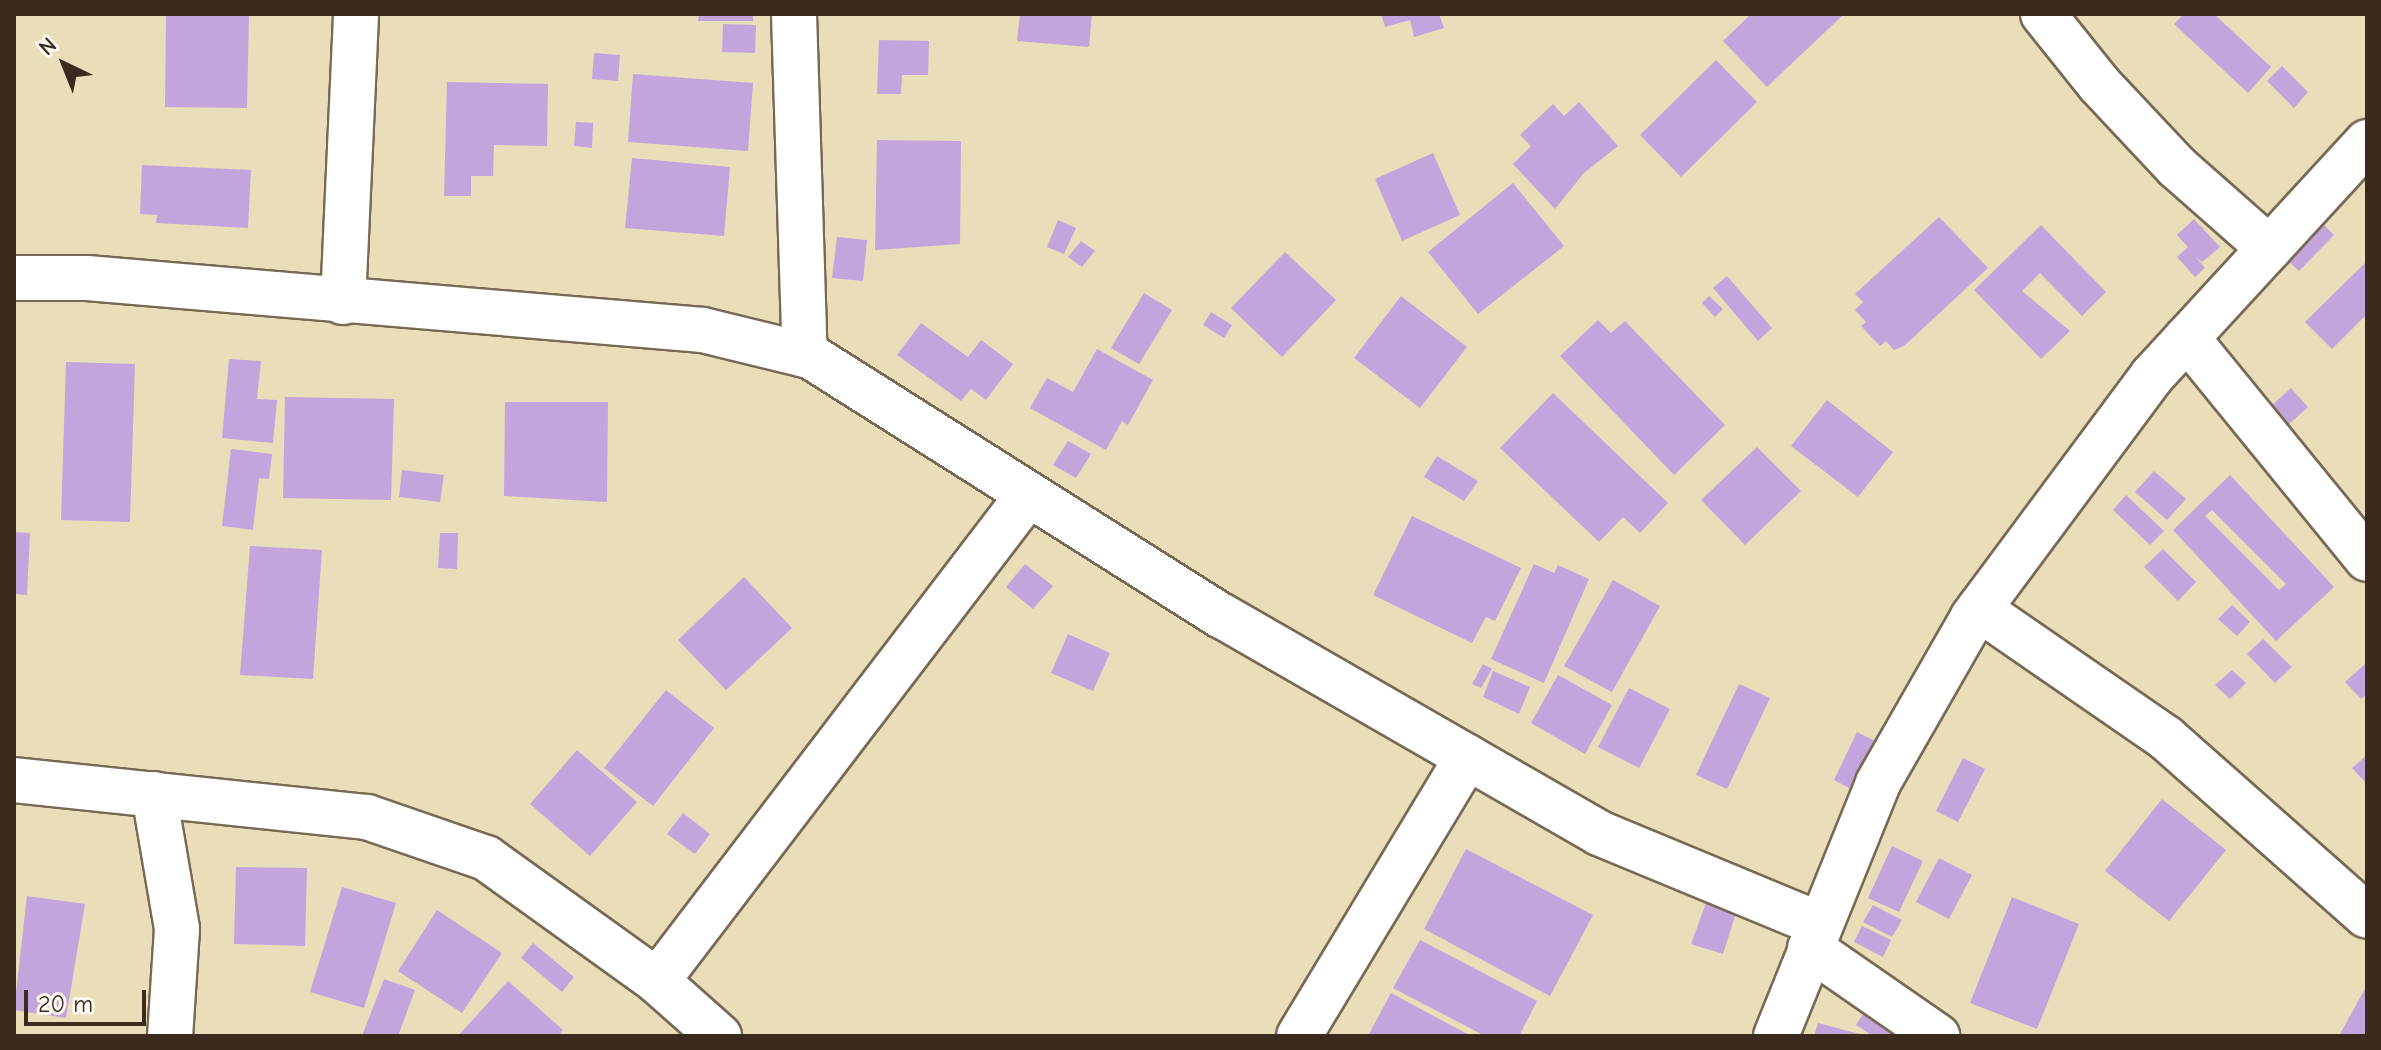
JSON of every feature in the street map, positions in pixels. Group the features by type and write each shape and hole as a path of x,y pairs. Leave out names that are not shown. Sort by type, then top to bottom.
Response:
{"street":[{"path":"343,302 356,14"},
{"path":"794,14 805,355"},
{"path":"2043,14 2099,84 2177,167 2269,248"},
{"path":"1776,1036 1878,783 1979,609 2152,376 2367,142"},
{"path":"14,278 87,278 703,330 805,355 1222,616 1599,833 1814,936 1937,1036"},
{"path":"2187,338 2367,559"},
{"path":"657,981 1028,495"},
{"path":"1979,609 2166,738 2367,916"},
{"path":"1299,1036 1467,757"},
{"path":"14,780 367,817 486,858 657,981 719,1036"},
{"path":"154,794 177,929 170,1036"}],"building":[{"path":"166,14 249,14 247,108 165,107"},
{"path":"699,14 753,14 753,21 698,21"},
{"path":"1020,14 1092,14 1089,47 1017,41"},
{"path":"1381,14 1439,14 1444,28 1414,37 1410,20 1385,27"},
{"path":"1751,14 1842,16 1767,87 1723,41"},
{"path":"2184,14 2214,14 2271,67 2248,93 2174,24"},
{"path":"723,24 756,25 755,53 722,52"},
{"path":"879,40 929,41 928,75 902,75 901,94 877,94"},
{"path":"594,53 620,55 618,81 592,79"},
{"path":"1716,60 1757,102 1681,177 1640,135"},
{"path":"2282,66 2308,92 2294,108 2267,81"},
{"path":"633,74 753,83 748,151 628,142"},
{"path":"447,82 548,84 547,146 494,145 493,176 471,176 471,196 444,196"},
{"path":"1579,102 1618,146 1584,173 1555,209 1513,164 1531,146 1520,135 1553,104 1564,116"},
{"path":"576,122 593,123 592,148 574,146"},
{"path":"877,140 961,141 960,244 875,250"},
{"path":"1433,153 1460,215 1402,241 1375,179"},
{"path":"632,158 730,167 724,236 625,228"},
{"path":"142,165 251,170 248,228 156,223 157,215 140,214"},
{"path":"1513,183 1564,246 1478,314 1428,252"},
{"path":"1939,217 1988,268 1904,346 1894,350 1886,341 1880,346 1861,326 1866,322 1855,310 1863,302 1855,294"},
{"path":"2194,219 2220,247 2202,262 2196,257 2205,268 2195,277 2177,257 2188,247 2177,235"},
{"path":"1058,220 1076,228 1064,254 1047,247"},
{"path":"2320,221 2334,235 2299,271 2284,257"},
{"path":"2041,225 2106,292 2082,316 2040,273 2022,291 2070,331 2041,359 1974,290"},
{"path":"837,237 867,240 863,281 832,278"},
{"path":"1081,241 1095,251 1082,267 1068,257"},
{"path":"1285,252 1336,300 1282,357 1231,308"},
{"path":"2367,261 2367,314 2332,349 2305,322"},
{"path":"1727,276 1772,328 1758,341 1713,288"},
{"path":"1144,293 1172,310 1139,364 1111,348"},
{"path":"1401,296 1467,347 1420,408 1354,358"},
{"path":"1709,296 1723,309 1715,317 1702,303"},
{"path":"1211,312 1232,325 1224,338 1203,325"},
{"path":"1598,320 1611,333 1625,321 1725,425 1674,475 1560,356"},
{"path":"921,323 968,357 981,340 1013,364 986,400 971,389 961,401 897,355"},
{"path":"1097,349 1153,380 1128,425 1122,421 1106,450 1030,408 1047,378 1073,392"},
{"path":"229,359 261,361 257,399 277,400 273,443 222,438"},
{"path":"66,362 135,364 130,522 61,520"},
{"path":"2291,388 2308,407 2288,425 2271,406"},
{"path":"1553,393 1668,503 1640,533 1623,517 1599,542 1500,448"},
{"path":"285,397 394,399 391,500 283,498"},
{"path":"1827,400 1893,452 1858,497 1791,446"},
{"path":"505,402 608,402 607,502 504,496"},
{"path":"1068,441 1091,454 1076,478 1053,465"},
{"path":"1757,447 1801,491 1745,545 1701,500"},
{"path":"231,449 272,454 269,479 259,478 253,530 222,526"},
{"path":"1437,456 1478,481 1464,501 1424,477"},
{"path":"402,470 444,475 440,502 399,497"},
{"path":"2154,471 2186,499 2167,520 2135,492"},
{"path":"2230,475 2334,587 2276,641 2173,530","holes":["2212,510 2286,584 2279,590 2205,516"]},
{"path":"2126,495 2164,531 2150,545 2113,510"},
{"path":"1412,516 1521,568 1495,621 1486,617 1472,643 1373,595"},
{"path":"14,532 30,533 27,595 14,594"},
{"path":"440,533 458,533 457,569 438,568"},
{"path":"250,546 322,550 313,679 240,675"},
{"path":"2163,549 2196,582 2178,601 2144,567"},
{"path":"1025,564 1053,586 1033,609 1006,587"},
{"path":"1534,564 1554,573 1558,565 1589,579 1544,683 1491,659"},
{"path":"744,577 792,628 726,690 678,640"},
{"path":"1613,580 1660,606 1612,692 1564,666"},
{"path":"2232,605 2250,622 2237,636 2218,619"},
{"path":"1068,634 1110,653 1093,691 1051,673"},
{"path":"2263,639 2292,667 2275,683 2247,654"},
{"path":"1483,664 1492,669 1481,688 1472,684"},
{"path":"2365,664 2367,694 2361,699 2345,682"},
{"path":"2232,670 2246,683 2230,699 2215,685"},
{"path":"1493,671 1530,687 1519,714 1483,697"},
{"path":"1558,675 1612,705 1585,754 1531,723"},
{"path":"1739,684 1770,698 1727,789 1696,775"},
{"path":"1629,688 1670,709 1639,768 1598,747"},
{"path":"666,690 714,728 653,806 604,768"},
{"path":"1857,732 1875,741 1851,789 1834,780"},
{"path":"577,750 637,802 590,856 530,804"},
{"path":"2367,755 2367,784 2352,768"},
{"path":"1963,758 1985,769 1958,822 1936,811"},
{"path":"2162,799 2226,850 2169,921 2105,871"},
{"path":"683,813 710,834 695,854 667,834"},
{"path":"1892,846 1923,861 1899,912 1868,898"},
{"path":"1466,849 1593,915 1550,996 1424,929"},
{"path":"1939,858 1972,875 1949,919 1916,902"},
{"path":"236,867 307,868 305,946 234,944"},
{"path":"342,887 396,903 364,1008 310,992"},
{"path":"27,896 85,904 66,1018 14,1010"},
{"path":"2012,897 2079,924 2037,1029 1970,1003"},
{"path":"1706,903 1736,913 1723,954 1691,944"},
{"path":"1873,905 1902,920 1892,937 1863,922"},
{"path":"437,910 502,953 462,1013 398,971"},
{"path":"1862,926 1891,940 1883,957 1854,942"},
{"path":"1420,940 1537,1001 1519,1036 1485,1036 1393,988"},
{"path":"533,943 574,977 562,992 521,958"},
{"path":"384,979 415,990 398,1036 362,1036"},
{"path":"508,981 563,1030 558,1036 458,1036"},
{"path":"2367,985 2367,1036 2339,1036"},
{"path":"1391,993 1471,1036 1368,1036"},
{"path":"1867,1008 1897,1027 1891,1036 1873,1036 1856,1025"},
{"path":"1818,1023 1863,1035 1863,1036 1814,1036"}]}
